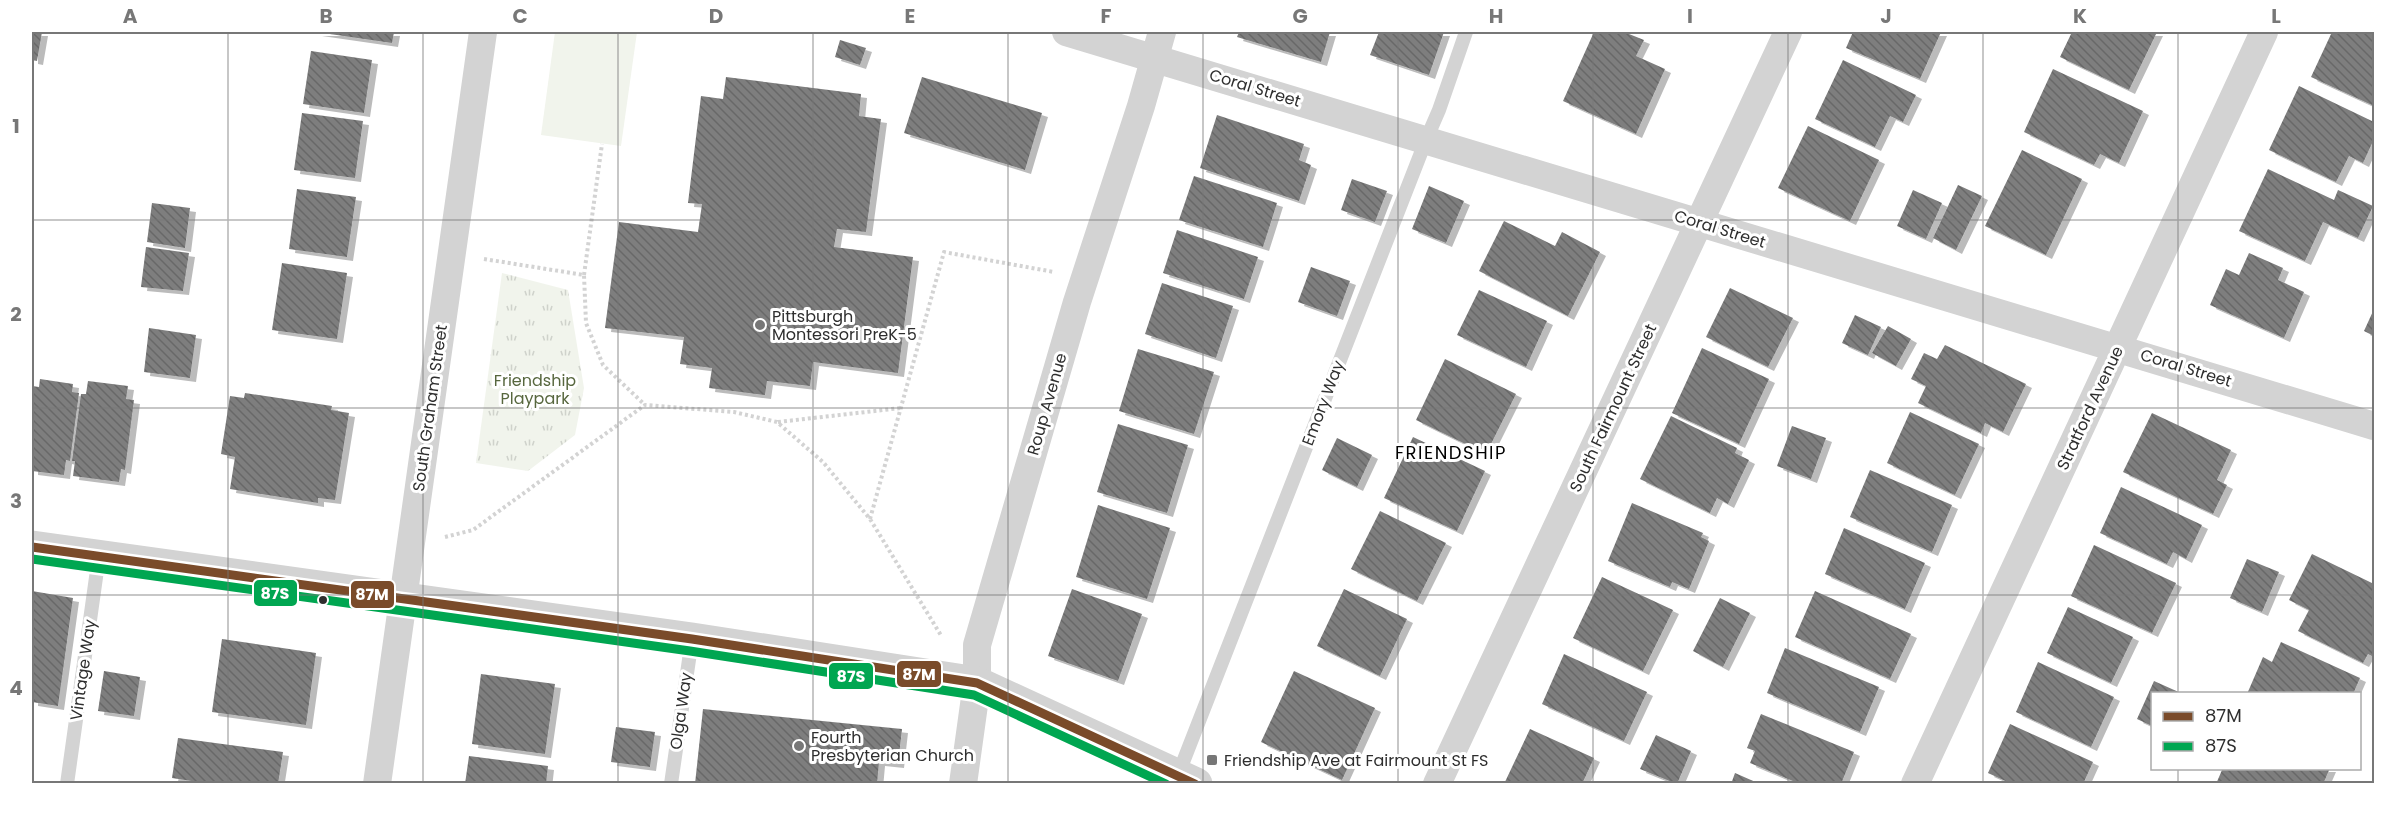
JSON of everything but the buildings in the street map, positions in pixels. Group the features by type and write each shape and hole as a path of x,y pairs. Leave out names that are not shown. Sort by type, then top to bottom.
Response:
{"street":[{"name":"South Graham Street","path":"377,783 483,32"},
{"name":"Coral Street","path":"1066,32 1158,45 1426,140 2374,426"},
{"name":"South Fairmount Street","path":"1437,783 1788,32"},
{"name":"Stratford Avenue","path":"1916,783 2264,32"},
{"name":"Roup Avenue","path":"963,783 977,683 977,645 1077,302 1158,45"},
{"path":"32,547 692,639 977,683 1187,779"}],"lane":[{"name":"Emory Way","path":"1187,779 1426,140 1440,110 1466,32"},
{"name":"Vintage Way","path":"67,783 99,556"},
{"name":"Olga Way","path":"671,783 692,639"}],"path":[{"path":"602,144 584,275 586,323 603,366 645,405 734,412 777,422 901,408"},
{"path":"870,519 944,252 1055,272"},
{"path":"484,259 584,275"},
{"path":"445,537 473,530 645,405"},
{"path":"777,422 823,462 870,519 942,638"}],"green space":[{"path":"555,32 637,32 621,146 541,135"},
{"name":"Friendship Playpark","path":"502,273 568,290 584,388 575,435 528,471 476,463"}],"transit line":[{"name":"87M","path":"32,547 692,639 977,683 1195,784"},
{"name":"87S","path":"32,559 690,651 974,695 1166,784"}],"place":[{"name":"Pittsburgh Montessori PreK-5","path":"760,325"},
{"name":"Fourth Presbyterian Church","path":"799,746"},
{"name":"Friendship Ave at Fairmount St FS","path":"1212,760"}],"district":[{"name":"FRIENDSHIP","path":"1451,452"}]}
